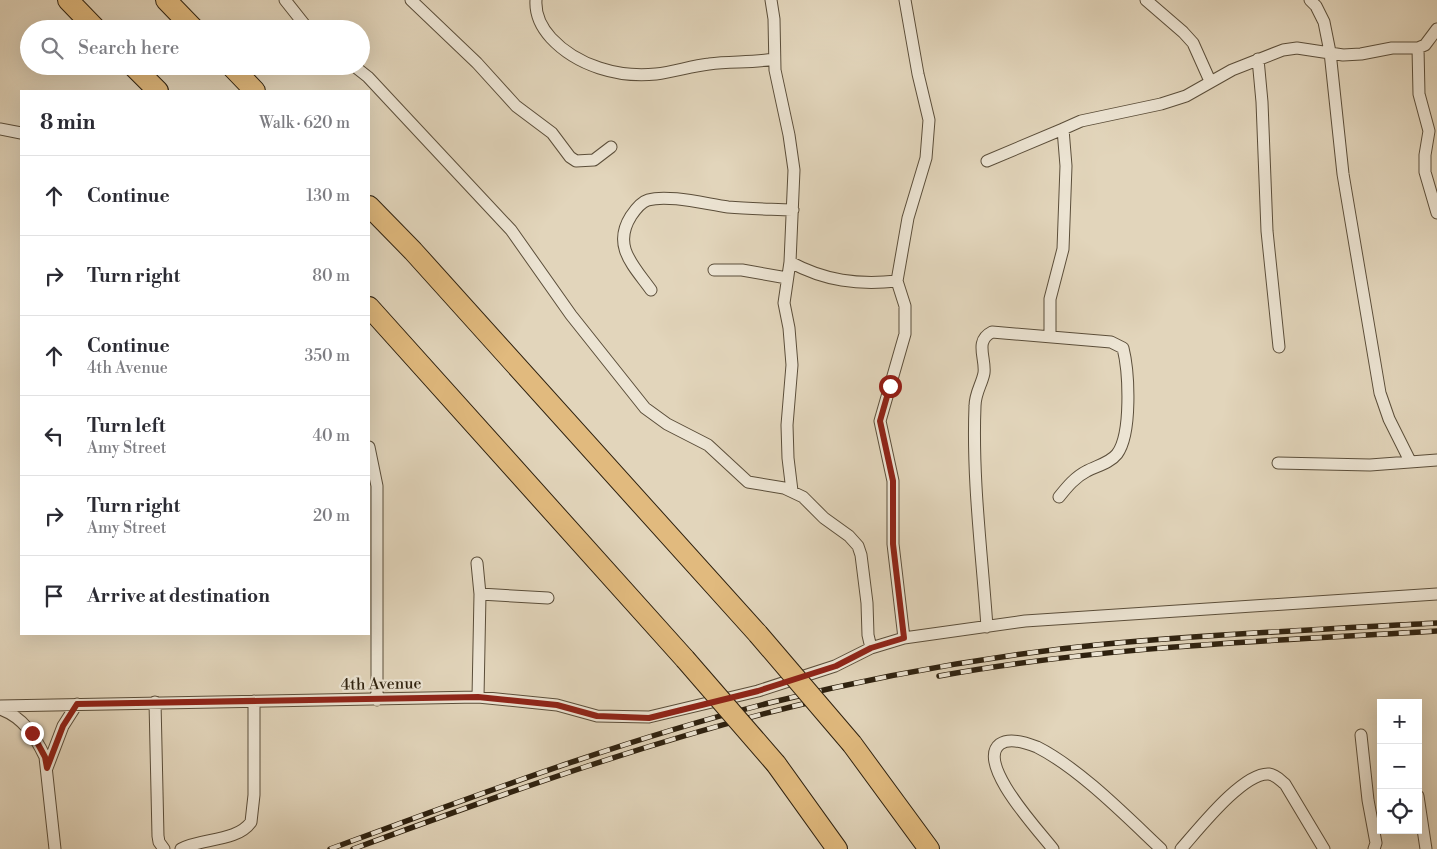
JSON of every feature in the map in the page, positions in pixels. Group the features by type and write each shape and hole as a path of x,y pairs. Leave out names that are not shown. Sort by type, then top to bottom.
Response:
{"highway":[{"path":"68,0 87,20"},
{"path":"166,0 185,20"},
{"path":"142,75 157,90"},
{"path":"240,75 255,90"},
{"path":"370,207 413,251 758,634 852,744 929,849"},
{"path":"370,308 686,659 776,764 837,849"}],"street":[{"path":"285,0 301,20"},
{"path":"411,0 476,63 516,106 552,133 570,157 576,161 594,160 612,147"},
{"path":"536,0 537,16 541,25 562,50 581,61 614,71 656,74 708,64 749,63 774,59"},
{"path":"771,0 774,19 774,59 794,170 790,262 784,303 789,328 792,365 787,425 792,491"},
{"path":"904,638 893,544 893,481 880,421 905,334 905,306 897,281 908,218 926,158 930,120 918,74 905,0"},
{"path":"1146,0 1184,32 1193,43 1210,81"},
{"path":"1310,0 1316,6 1324,22 1330,52 1344,184 1380,393 1389,419 1410,461"},
{"path":"987,161 1081,121 1161,104 1186,96 1210,81 1282,50 1297,48 1361,54 1386,49 1418,48 1426,45 1437,29"},
{"path":"1418,48 1419,94 1429,131 1425,172 1437,213"},
{"path":"1258,59 1262,102 1267,231 1279,347"},
{"path":"364,75 512,230 572,314 645,408 667,424 708,445 748,482 792,491 803,496 824,518 850,536 858,546 861,555 867,603 868,635 871,648"},
{"path":"0,129 20,133"},
{"path":"1050,336 1050,299 1063,249 1066,166 1063,129"},
{"path":"651,290 632,264 622,238 636,209 646,200 662,198 748,209 793,210"},
{"path":"790,262 811,273 842,282 877,284 897,281"},
{"path":"714,270 742,270 787,278"},
{"path":"987,627 977,505 975,404 984,371 982,346 985,337 992,332 1111,342 1121,345 1124,354 1127,385 1125,430 1116,454 1078,476 1059,497"},
{"path":"370,451 375,470 377,494 377,700"},
{"path":"1278,463 1362,465 1437,460"},
{"path":"477,563 480,594 478,697"},
{"path":"480,594 548,598"},
{"name":"4th Avenue","path":"0,708 155,702 478,697 557,705 597,716 649,718 758,691 836,666 871,648 904,638 1025,621 1437,594"},
{"path":"181,849 192,843 240,832 251,822 254,795 254,701"},
{"path":"155,702 158,836 159,842 164,849"},
{"path":"47,768 63,726 77,704"},
{"path":"0,708 23,721 39,744 47,768 55,849"},
{"path":"1361,735 1368,800 1376,843 1374,849"},
{"path":"1053,849 1002,782 994,764 994,756 1000,744 1008,741 1024,742 1062,762 1123,813 1161,849"},
{"path":"1181,849 1222,804 1250,780 1268,774 1277,777 1285,784 1324,849"},
{"path":"1422,822 1426,849"}],"railway":[{"path":"330,849 548,770 658,734 769,703 894,675 1022,654 1147,640 1437,623"},
{"path":"939,676 1001,666 1125,651 1437,631"},
{"path":"353,849 586,766 704,730 824,699"}],"route":[{"path":"32,733 45,757 47,768 63,726 77,704 478,697 557,705 597,716 649,718 758,691 836,666 871,648 904,638 893,544 893,481 880,421 881,412 890,386"}]}
